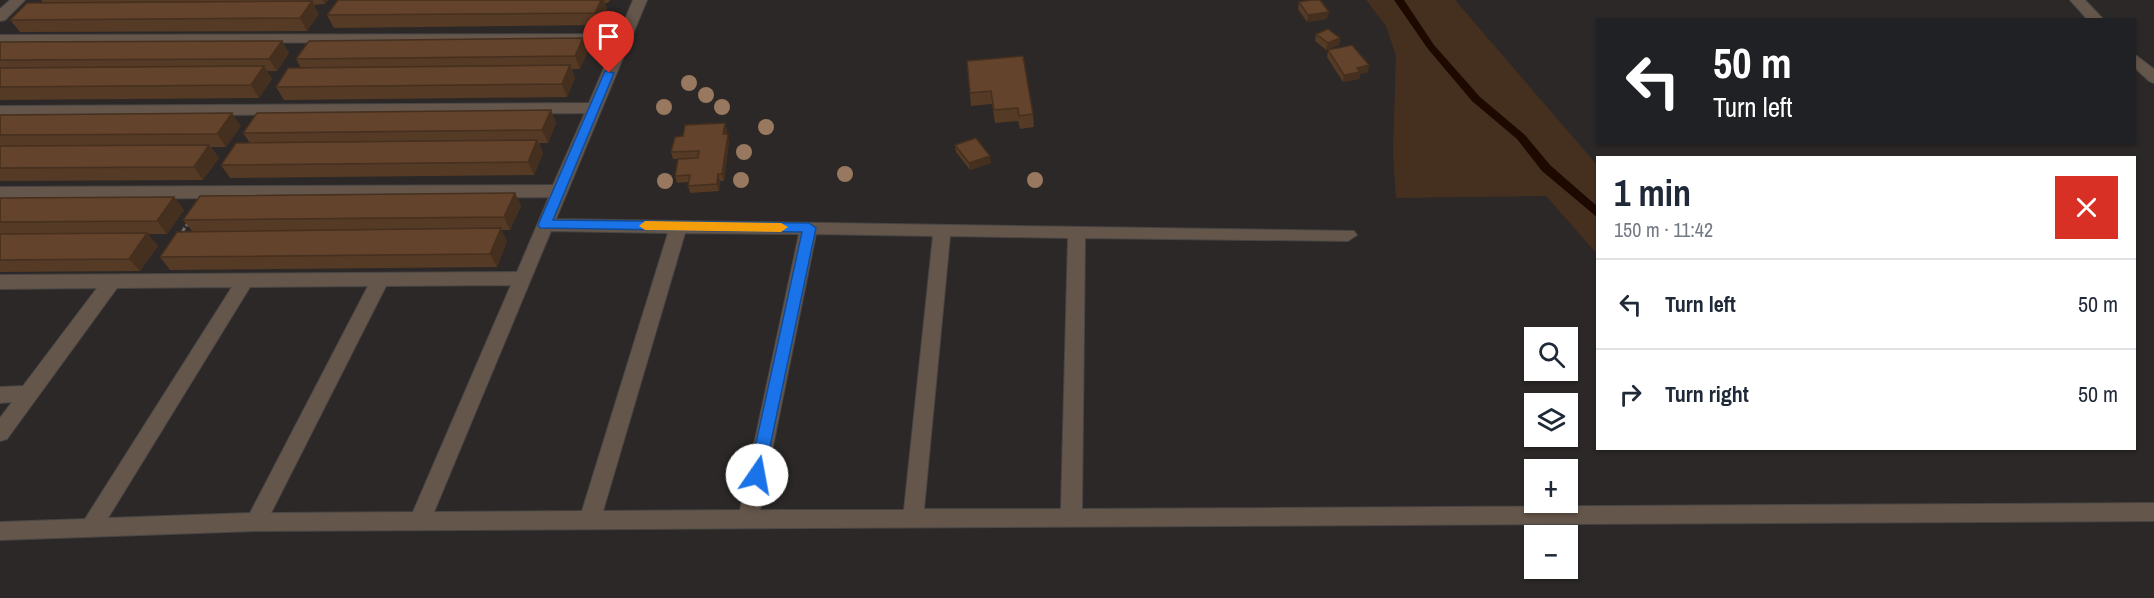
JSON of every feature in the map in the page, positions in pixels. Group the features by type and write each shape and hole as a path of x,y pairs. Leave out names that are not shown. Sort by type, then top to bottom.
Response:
{"street":[{"path":"0,17 18,0"},
{"path":"420,521 640,0"},
{"path":"2077,0 2095,18"},
{"path":"0,39 624,38"},
{"path":"2136,60 2154,78"},
{"path":"0,111 594,108"},
{"path":"0,193 559,191"},
{"path":"545,225 1348,235"},
{"path":"590,520 678,226"},
{"path":"748,520 809,228"},
{"path":"913,520 942,230"},
{"path":"1071,519 1077,231"},
{"path":"0,282 522,278"},
{"path":"256,522 380,279"},
{"path":"91,527 245,280"},
{"path":"0,433 112,281"},
{"path":"0,395 28,394"},
{"path":"0,531 256,522 2154,512"}],"path":[{"path":"175,241 209,192"}],"shaded area":[{"path":"1366,0 1455,0 1596,164 1596,253 1546,196 1396,198 1393,152 1396,56 1386,26"}],"building":[{"path":"338,0 601,0 595,13 327,15"},
{"path":"1320,0 1329,12 1308,15 1299,2"},
{"path":"312,1 300,18 10,20 27,3"},
{"path":"1328,29 1340,38 1328,43 1316,34"},
{"path":"583,38 575,56 296,59 309,41"},
{"path":"282,41 269,59 0,60 0,42"},
{"path":"1352,45 1369,65 1357,68 1360,72 1344,75 1328,50"},
{"path":"1023,56 1033,114 1019,116 1018,108 994,110 991,91 970,93 967,61"},
{"path":"570,65 562,84 276,87 288,68"},
{"path":"264,66 251,85 0,87 0,68"},
{"path":"551,110 542,130 243,133 257,113"},
{"path":"232,113 217,134 0,135 0,115"},
{"path":"725,123 723,134 728,134 722,174 718,174 717,184 688,186 690,175 675,176 678,159 698,158 699,151 671,152 675,137 683,136 685,125"},
{"path":"976,138 990,156 969,163 955,145"},
{"path":"537,140 528,162 221,165 236,143"},
{"path":"209,145 194,167 0,168 0,146"},
{"path":"515,193 504,217 183,220 200,196"},
{"path":"174,197 157,221 0,222 0,198"},
{"path":"501,228 490,254 160,257 177,232"},
{"path":"147,233 129,259 0,260 0,234"}],"waterway":[{"path":"1399,0 1431,47 1476,99 1521,137 1546,168 1596,212"}],"slow traffic":[{"path":"645,226 781,227"}],"route":[{"path":"609,73 545,225 809,228 757,475"}]}
